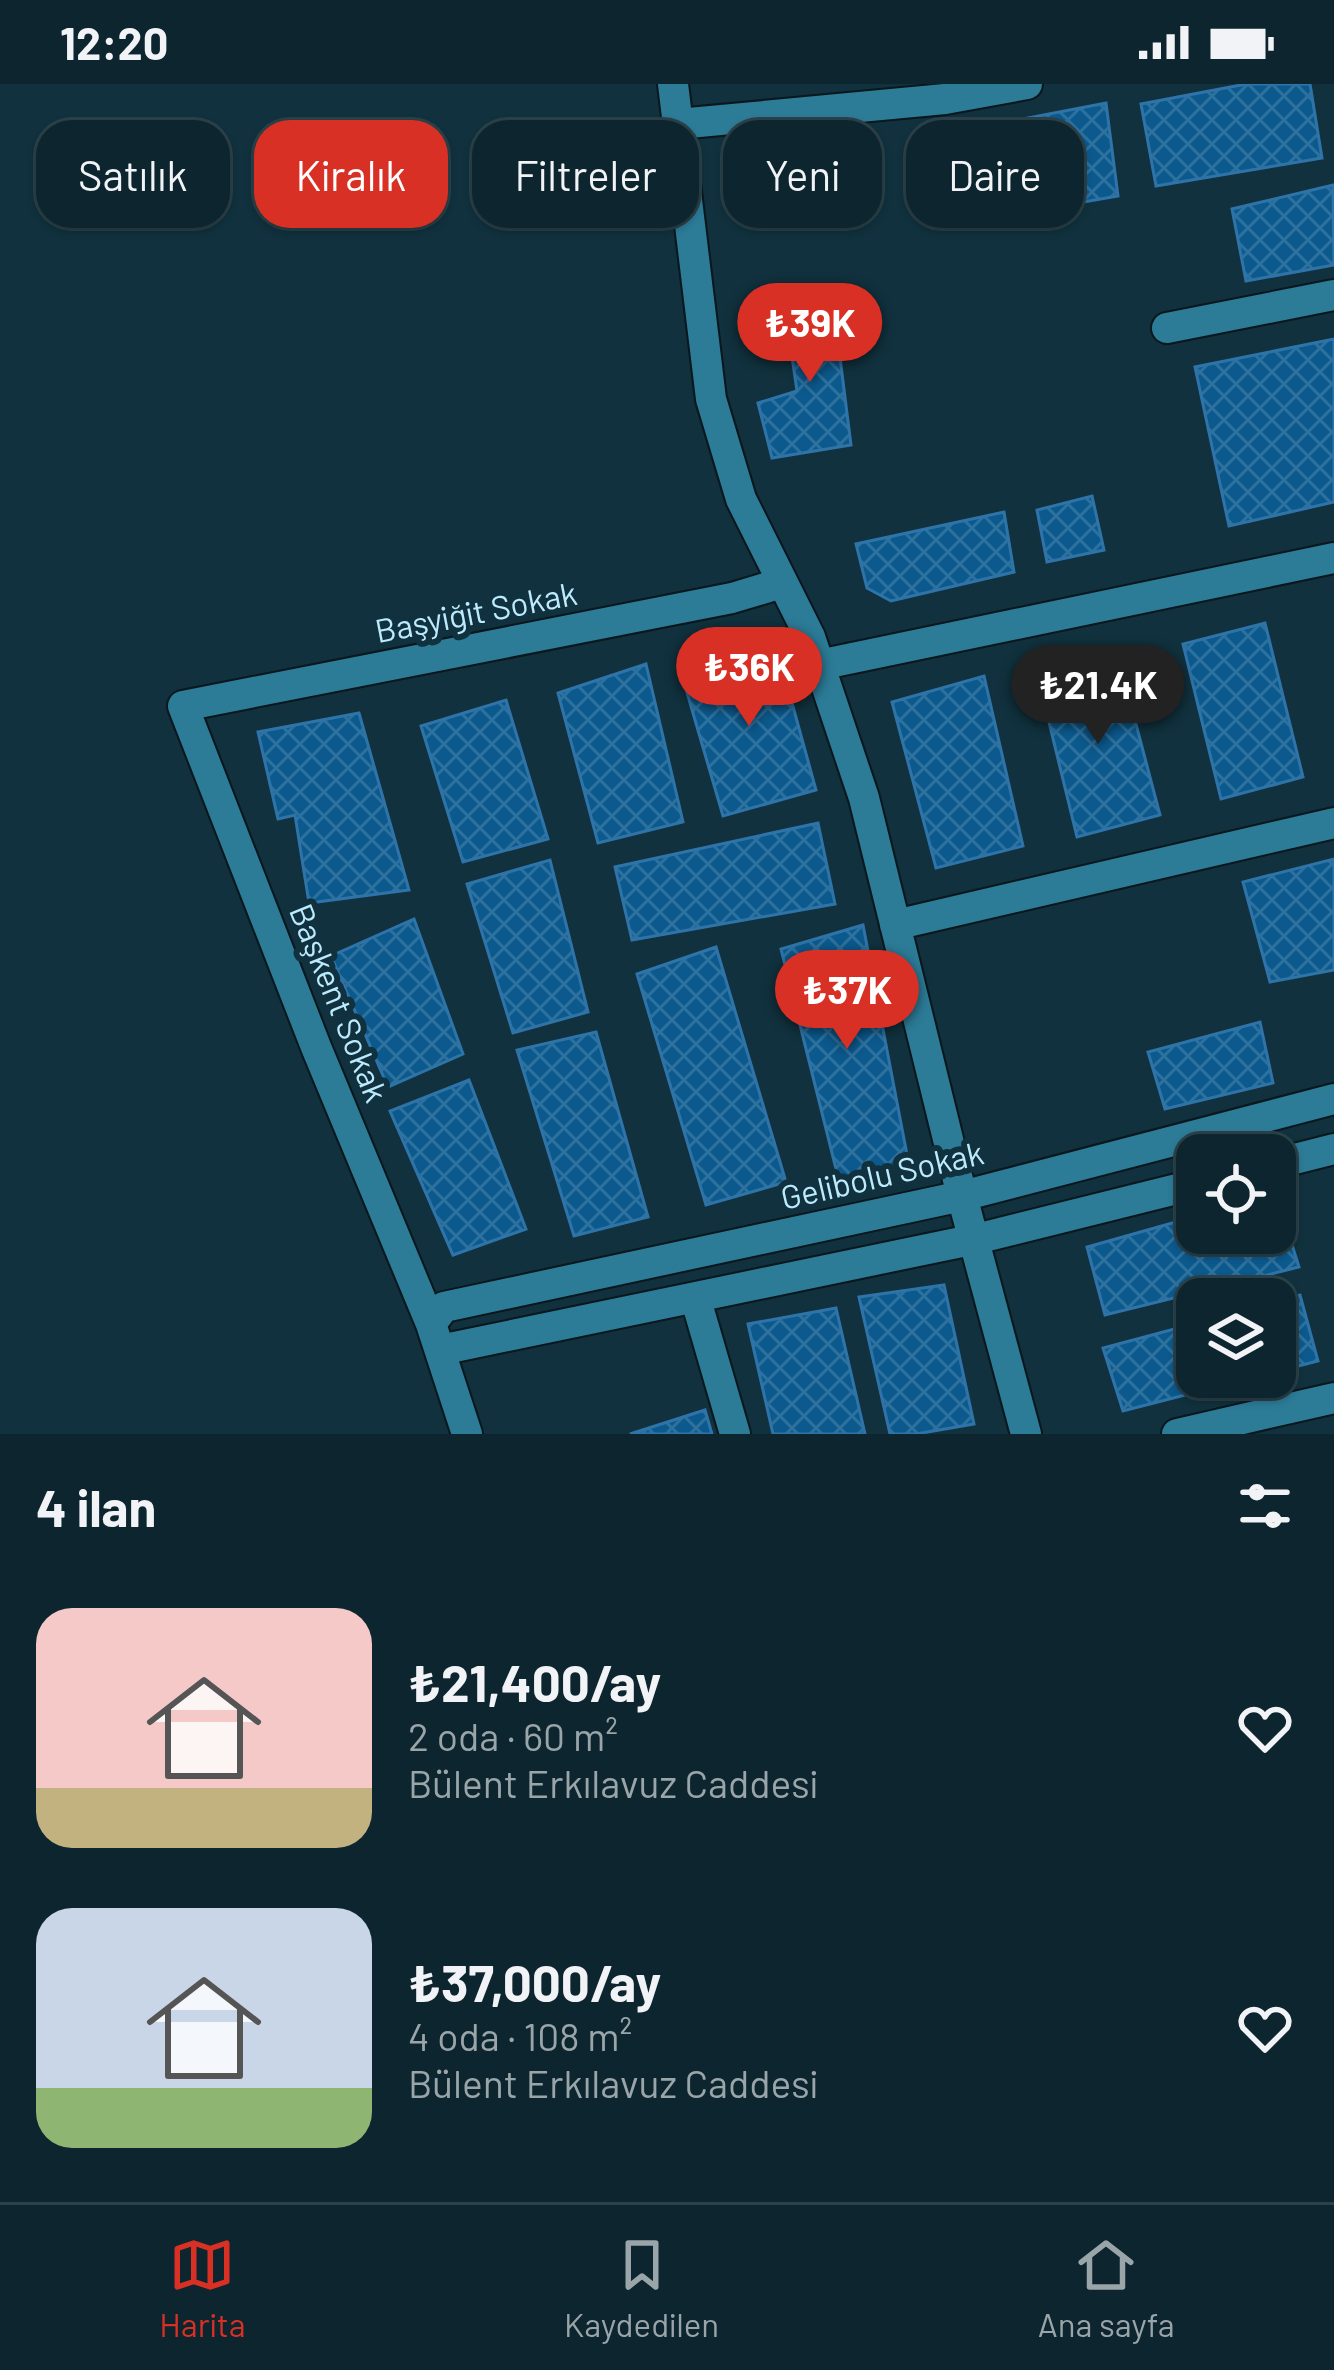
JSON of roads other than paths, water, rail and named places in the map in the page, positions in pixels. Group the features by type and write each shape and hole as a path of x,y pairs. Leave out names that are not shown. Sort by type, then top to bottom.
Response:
{"street":[{"path":"673,84 678,120"},
{"path":"699,122 945,99 1027,84"},
{"path":"690,228 710,399 741,499 810,637 864,798 1026,1434"},
{"path":"1167,328 1334,295"},
{"path":"819,665 1334,558"},
{"name":"Başyiğit Sokak","path":"183,706 732,598 782,583"},
{"name":"Başkent Sokak","path":"183,706 316,1047 438,1327 467,1434"},
{"path":"895,925 1334,823"},
{"name":"Gelibolu Sokak","path":"438,1327 1334,1100"},
{"path":"1296,1159 1334,1149"},
{"path":"438,1327 696,1300 1176,1189"},
{"path":"696,1300 735,1434"},
{"path":"1177,1434 1334,1398"}]}
